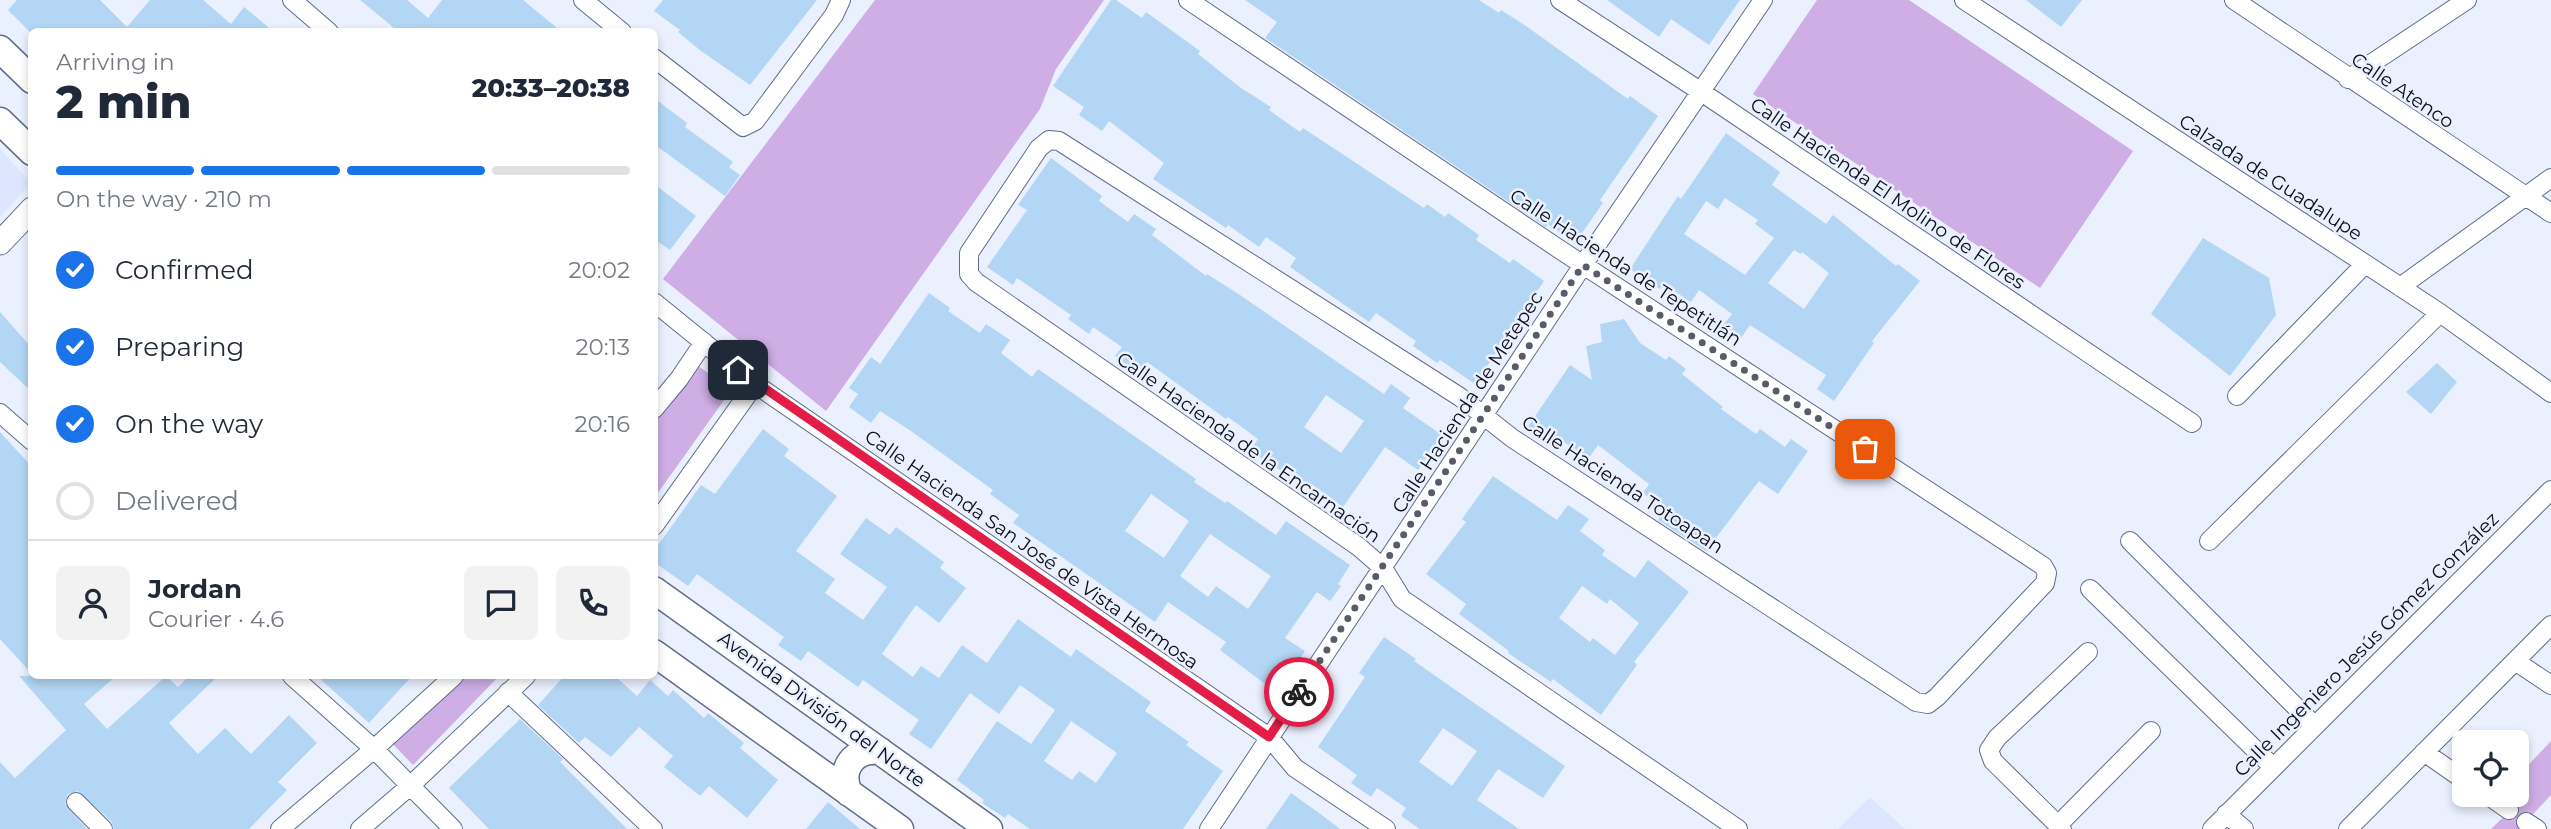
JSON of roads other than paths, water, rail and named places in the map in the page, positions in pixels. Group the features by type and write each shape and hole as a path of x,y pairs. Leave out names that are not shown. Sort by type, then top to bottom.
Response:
{"main road":[{"path":"0,49 28,76"},
{"path":"0,121 28,148"},
{"name":"Avenida División del Norte","path":"658,593 989,829"},
{"path":"658,656 900,829"},
{"path":"809,764 819,764 836,754 842,738 839,721"},
{"path":"849,793 845,777 850,761 863,751 880,751"}],"street":[{"path":"292,0 324,28"},
{"path":"583,0 617,28"},
{"path":"658,61 743,127 755,121 834,15 841,0"},
{"name":"Calle Hacienda de Tepetitlán","path":"1188,0 1583,265 2043,566 2047,573 2045,583 1937,697 1928,704 1916,702"},
{"name":"Calle Hacienda El Molino de Flores","path":"1560,0 1700,91 2192,423"},
{"name":"Calle Hacienda de Metepec","path":"1209,829 1583,265 1763,0"},
{"name":"Calzada de Guadalupe","path":"1964,0 2440,313 2551,393"},
{"name":"Calle Atenco","path":"2234,0 2551,214"},
{"path":"2348,79 2467,0"},
{"name":"Calle Hacienda de la Encarnación","path":"1059,141 1049,140 1032,159 969,253 969,274 987,290 1359,547 1383,568 1402,598 1738,829"},
{"name":"Calle Hacienda Totoapan","path":"1059,141 1460,397 1512,438 1916,702"},
{"path":"2400,287 2551,178"},
{"path":"0,243 28,213"},
{"path":"2237,396 2365,264"},
{"name":"Calle Hacienda San José de Vista Hermosa","path":"658,305 755,384 1269,737 1295,768 1386,829"},
{"path":"2209,541 2440,313"},
{"path":"658,404 704,342"},
{"path":"658,520 755,384"},
{"path":"0,413 28,438"},
{"name":"Calle Ingeniero Jesús Gómez González","path":"2212,829 2551,489"},
{"path":"2130,541 2315,726"},
{"path":"2090,589 2273,767"},
{"path":"2348,829 2551,625"},
{"path":"2088,652 1997,738 1989,750 1993,761 2060,827 2151,731"},
{"path":"2515,661 2551,685"},
{"path":"295,679 374,749 453,829"},
{"path":"280,829 451,679"},
{"path":"360,829 410,786 523,679"},
{"path":"508,692 653,829"},
{"path":"2424,752 2452,772"},
{"path":"76,802 103,829"},
{"path":"2505,807 2509,810"},
{"path":"2226,814 2244,829"}]}
